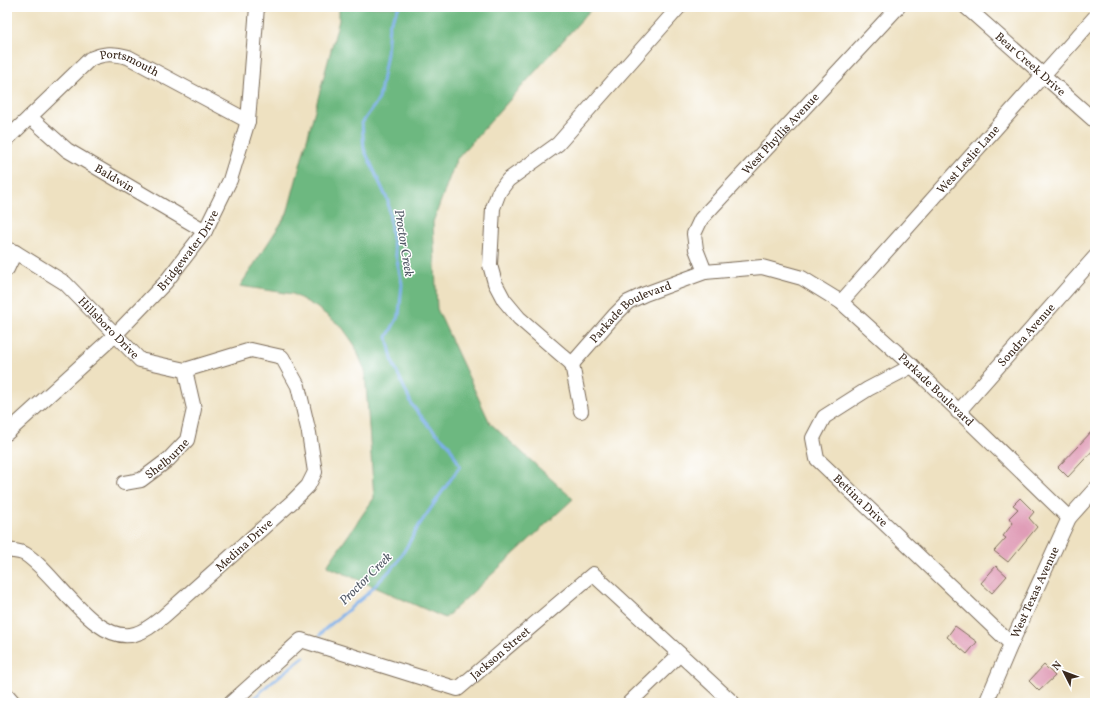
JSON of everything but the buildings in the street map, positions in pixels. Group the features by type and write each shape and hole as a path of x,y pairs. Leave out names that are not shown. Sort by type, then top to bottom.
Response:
{"street":[{"name":"Bridgewater Drive","path":"7,433 114,335 165,283 205,231 230,180 248,122 257,7"},
{"path":"581,411 572,364 519,318 504,300 495,283 490,265 493,208 500,192 508,180 558,144 679,7"},
{"name":"West Phyllis Avenue","path":"705,272 696,249 694,234 701,219 898,7"},
{"name":"Bear Creek Drive","path":"966,7 1095,121"},
{"name":"West Leslie Lane","path":"842,302 1095,17"},
{"name":"Portsmouth","path":"7,139 90,59 99,55 113,53 128,57 248,122"},
{"name":"Baldwin","path":"30,117 67,150 205,231"},
{"path":"7,269 11,251"},
{"name":"Hillsboro Drive","path":"11,251 65,283 140,360 185,370 251,350 282,357 298,386"},
{"name":"Sondra Avenue","path":"958,412 1095,257"},
{"name":"Parkade Boulevard","path":"572,364 628,302 645,294 705,272 767,268 802,278 842,302 912,366 1069,518"},
{"name":"Bettina Drive","path":"912,366 868,389 824,417 813,438 817,459 1011,644"},
{"name":"Shelburne","path":"124,483 141,480 169,459 187,440 194,409 185,370"},
{"name":"Medina Drive","path":"7,550 24,553 55,580 91,619 102,628 115,634 135,634 148,628 170,611 308,486 315,472 309,433 298,386"},
{"name":"West Texas Avenue","path":"986,703 1011,644 1069,518 1095,489"},
{"name":"Jackson Street","path":"231,703 301,640 458,689 594,574 733,703"},
{"path":"629,703 680,654"},
{"path":"7,695 14,703"}],"green space":[{"path":"339,7 593,7 456,160 433,222 437,309 490,423 573,499 445,618 327,566 374,498 365,371 354,344 342,327 316,307 293,294 240,286 287,214 339,20"}],"waterway":[{"name":"Proctor Creek","path":"320,635 366,595 397,563 420,524 460,466 449,445 429,426 412,405 393,363 387,337 399,315 402,284 392,237 388,201 364,149 362,123 379,99 387,53 389,25 399,7"},
{"name":"Proctor Creek","path":"249,703 269,684 304,657"}]}
